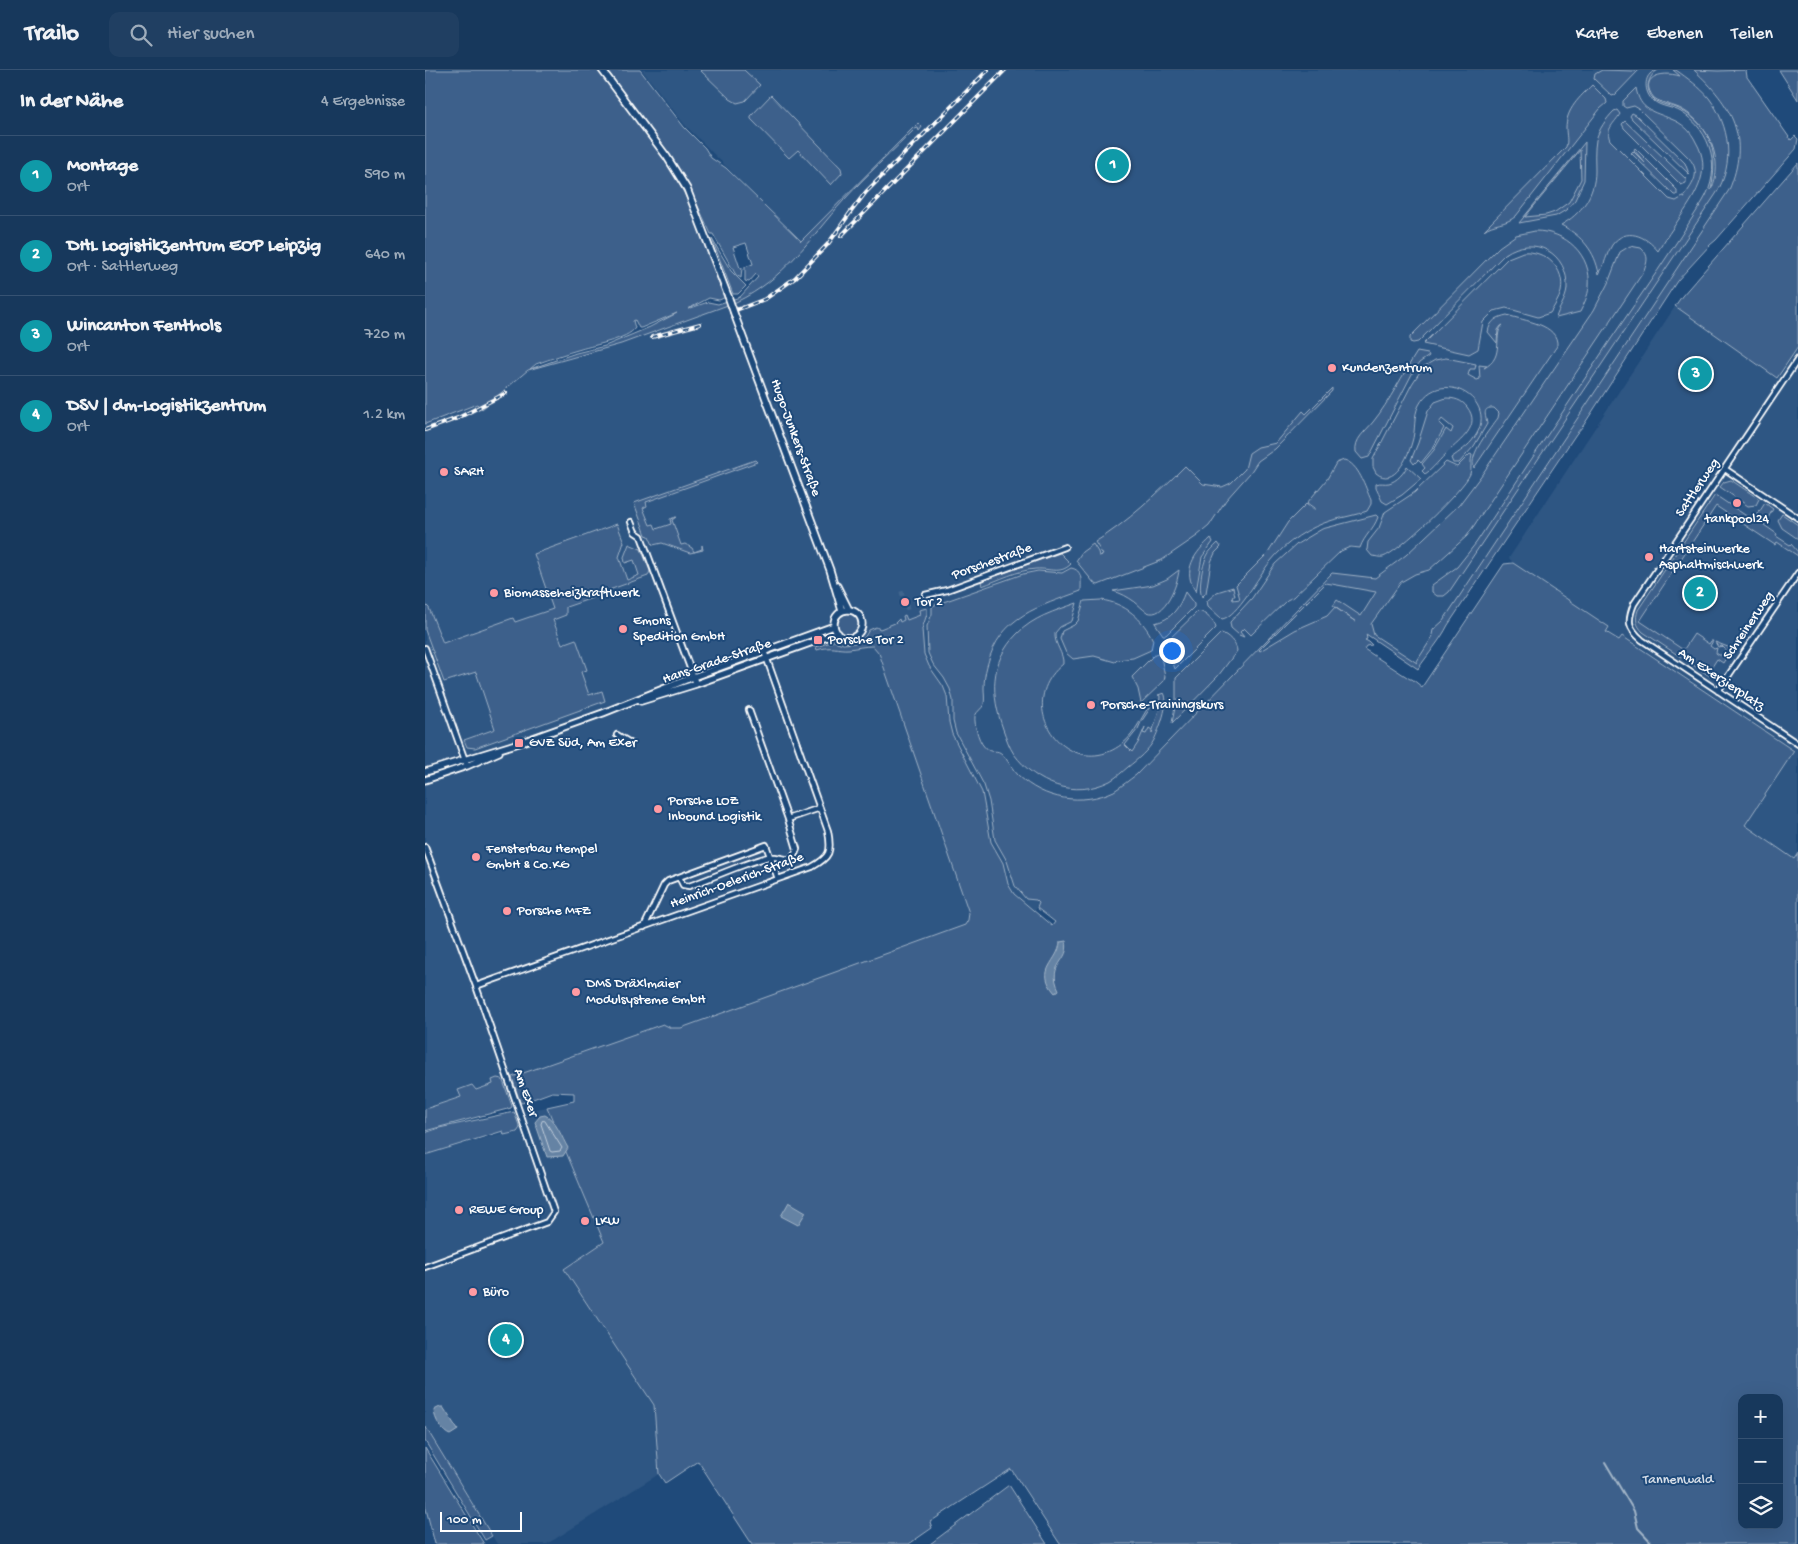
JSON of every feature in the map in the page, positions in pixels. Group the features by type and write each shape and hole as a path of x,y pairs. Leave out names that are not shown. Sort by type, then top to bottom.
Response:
{"street":[{"name":"Hugo-Junkers-Straße","path":"602,70 667,157 687,188 830,570 842,611"},
{"name":"Sattlerweg","path":"1633,633 1629,620 1634,604 1798,359"},
{"path":"1793,367 1798,371"},
{"path":"1725,468 1798,518"},
{"path":"631,522 635,532 641,536 696,684"},
{"name":"Porschestraße","path":"925,594 947,590 1065,547"},
{"name":"Hugo-Junkers-Straße","path":"830,570 849,610"},
{"name":"Schreinerweg","path":"1718,691 1798,573"},
{"path":"849,610 855,612 862,621 861,630 854,636 846,638 838,633 835,626 836,617 842,611 849,610"},
{"name":"Hans-Grade-Straße","path":"603,713 693,676 835,626"},
{"name":"Hans-Grade-Straße","path":"425,772 696,684 838,633"},
{"name":"Am Exerzierplatz","path":"1633,633 1798,744"},
{"path":"425,648 467,766"},
{"name":"Heinrich-Oelerich-Straße","path":"476,986 812,867 829,854 831,844 820,808 764,651"},
{"path":"679,877 683,885 689,886 770,856 785,860 796,852 797,844 749,710"},
{"path":"617,735 630,742"},
{"name":"Hans-Grade-Straße","path":"425,780 467,766 519,743"},
{"path":"788,819 820,808"},
{"path":"644,926 664,885 679,877 766,844 778,879"},
{"name":"Am Exer","path":"425,847 476,986 554,1212 547,1222 425,1267"}],"shaded area":[{"path":"642,70 1743,70 1791,140 1795,136 1798,139 1796,149 1716,240 1677,281 1583,426 1418,669 1338,616 1092,842 1016,933 681,1028 671,1028 512,1077 524,1115 527,1114 526,1111 547,1107 577,1156 604,1243 564,1269 654,1405 659,1474 547,1544 497,1544 425,1426 425,1155 520,1128 503,1081 476,1090 472,1085 459,1090 461,1097 425,1109 425,407 527,371 621,344 736,302 800,241 684,124"},
{"path":"1798,163 1798,935 1745,825 1793,751 1622,637 1619,640 1606,631 1609,627 1513,563 1509,558 1682,296"}],"green space":[{"path":"425,70 599,70 660,151 691,208 703,238 724,298 719,300 709,298 688,309 708,302 718,304 740,297 758,277 756,274 749,282 745,281 745,267 753,264 746,243 733,247 740,268 742,268 741,278 736,275 713,234 711,234 677,166 607,70 640,70 684,127 705,148 711,158 726,168 801,241 918,123 922,127 919,131 918,128 915,129 861,182 782,270 753,293 736,302 621,344 528,370 482,409 477,404 425,424","holes":["677,313 605,346 576,353 530,369 536,364 625,335 635,328 633,321 635,320 639,328 641,328"]},
{"path":"700,70 744,70 760,85 745,101 737,103 730,99"},
{"path":"1602,70 1639,70 1612,96 1594,79 1595,74"},
{"path":"1658,70 1650,79 1648,87 1649,92 1656,101 1679,109 1690,115 1683,110 1654,98 1649,85 1653,77 1665,74 1680,76 1673,70 1676,70 1702,90 1709,98 1722,120 1727,145 1728,157 1722,182 1716,194 1449,592 1444,596 1437,596 1432,592 1432,585 1457,567 1476,543 1681,236 1709,189 1713,164 1707,140 1692,120 1678,110 1664,106 1651,99 1646,88 1650,74","holes":["1707,134 1712,145 1716,168 1711,190 1714,165 1711,143"]},
{"name":"Tannenwald","path":"1694,70 1746,70 1747,77 1791,140 1795,136 1798,139 1796,149 1716,240 1677,281 1583,426 1418,669 1366,634 1367,639 1365,640 1372,645 1366,646 1364,649 1422,687 1504,564 1513,563 1609,627 1606,632 1619,640 1622,636 1794,751 1745,825 1794,859 1798,853 1798,1544 1060,1544 1011,1469 930,1522 932,1528 909,1544 752,1544 698,1461 665,1483 659,1474 654,1405 564,1269 604,1242 547,1107 574,1101 574,1093 552,1092 522,1103 520,1102 512,1077 663,1024 671,1028 681,1028 965,925 969,913 879,653 873,646 817,650 816,647 834,641 843,644 855,643 864,638 869,630 876,627 880,629 895,623 899,619 900,622 904,620 903,616 905,615 907,620 920,615 919,610 927,608 922,629 924,654 947,696 952,734 982,792 991,842 1003,863 1008,884 1014,894 1052,926 1055,922 1037,908 1039,903 1036,900 1026,899 1015,886 1007,861 995,840 989,801 984,785 956,733 950,689 928,653 927,626 932,614 932,606 1023,574 1038,571 1062,573 1071,568 1078,571 1081,577 1081,591 1050,602 1023,615 1001,635 993,649 987,666 984,683 984,704 975,716 975,724 982,744 990,751 997,751 1004,756 1018,775 1039,790 1051,795 1076,799 1102,796 1114,791 1136,775 1332,573 1375,578 1406,555 1459,505 1483,473 1594,310 1608,283 1620,252 1630,246 1641,248 1647,256 1644,271 1467,536 1429,570 1415,574 1401,582 1371,624 1374,635 1417,663 1433,636 1433,630 1443,621 1729,190 1738,154 1738,138 1728,110 1719,96","holes":["1326,583 1376,592 1361,616 1337,600 1333,606 1335,607 1327,616 1295,630 1260,651"]},
{"path":"1779,70 1798,70 1798,100"},
{"path":"1592,85 1606,99 1607,103 1600,109 1516,216 1484,230 1566,147 1568,115"},
{"path":"1636,88 1644,106 1679,123 1692,134 1701,152 1703,171 1692,199 1658,251 1648,241 1636,235 1623,236 1612,245 1599,274 1591,251 1581,239 1561,225 1581,209 1590,196 1595,171 1596,140 1608,117 1617,110 1620,114 1611,126 1610,140 1669,199 1676,201 1683,197 1685,198 1684,196 1691,187 1695,177 1695,168 1689,158 1639,109 1634,106 1626,108 1623,106 1623,101"},
{"path":"771,95 841,168 842,173 831,185 798,150 789,158 751,119 751,116"},
{"path":"1632,113 1685,163 1689,174 1632,119 1630,116"},
{"path":"1625,121 1686,179 1686,183 1681,185 1624,128 1622,124"},
{"path":"1585,142 1584,180 1575,200 1566,210 1556,216 1519,223","holes":["1580,150 1581,179 1569,202 1555,212 1525,217"]},
{"path":"1635,148 1677,190 1677,195 1674,195 1631,153 1633,151 1645,163 1634,150"},
{"path":"1798,163 1798,347 1777,378 1675,306"},
{"path":"1535,231 1557,235 1567,240 1581,255 1589,275 1589,287 1587,297 1580,312 1556,318 1567,289 1566,276 1562,266 1548,250 1527,246 1516,248 1505,254 1418,342 1410,342 1410,337 1499,247 1516,235"},
{"path":"712,239 731,271 746,286 738,294 733,294"},
{"path":"1523,252 1531,252 1546,257 1557,268 1562,283 1561,292 1550,313 1538,317 1506,308 1494,311 1483,322 1478,349 1469,354 1423,344 1508,258"},
{"path":"1507,315 1539,324 1547,328 1556,339 1557,346 1474,468 1474,456 1477,449 1498,418 1499,413 1494,408 1487,409 1485,415 1487,424 1474,446 1459,463 1453,463 1451,458 1474,438 1481,424 1480,412 1474,401 1465,393 1453,388 1440,388 1429,393 1419,405 1412,442 1399,469 1389,477 1383,477 1376,473 1373,467 1373,459 1412,384 1423,367 1435,360 1446,358 1476,364 1475,369 1470,369 1468,375 1477,380 1480,379 1479,365 1487,366 1495,358 1497,352 1498,334 1503,325 1498,330 1497,343 1488,332 1489,328 1492,322 1500,317"},
{"path":"1417,352 1428,354 1429,356 1419,363 1413,372 1369,457 1362,459 1356,452 1358,439 1385,405"},
{"path":"1332,388 1332,391 1275,449 1258,461 1226,500 1209,526 1162,560 1098,585 1094,583 1076,561 1082,552 1093,544 1099,556 1103,555 1095,542 1131,517 1185,466 1203,484 1222,487 1231,483 1245,469 1249,453 1258,447 1276,443 1303,411 1306,414"},
{"path":"1446,398 1458,400 1467,407 1471,414 1471,426 1468,432 1425,474 1422,471 1425,468 1422,464 1434,450 1446,429 1451,433 1453,428 1442,419 1439,423 1444,428 1433,448 1421,463 1418,460 1414,464 1411,460 1428,411 1435,402"},
{"path":"1470,454 1472,455 1470,474 1444,506 1416,533 1391,553 1382,557 1372,556 1367,550 1368,542 1379,528 1385,512 1415,492 1446,462 1457,467"},
{"path":"755,460 757,462 646,502 647,506 643,508 650,525 654,524 656,529 671,524 670,519 676,517 672,520 681,545 685,544 692,548 694,552 702,549 702,545 703,550 690,553 662,543 653,545 649,536 646,535 634,503"},
{"path":"1344,460 1354,466 1364,483 1371,500 1367,511 1324,523 1307,531 1291,542 1270,562 1241,604 1228,617 1222,619 1208,606 1207,601 1217,592 1233,587 1235,596 1232,596 1233,600 1240,599 1236,585 1268,553 1288,522 1306,504 1314,510 1307,503 1327,479 1336,463"},
{"path":"1407,466 1421,479 1402,495 1387,504 1382,501 1376,484 1389,483 1395,480"},
{"path":"1731,480 1759,499 1756,505 1748,506 1720,487 1724,482"},
{"path":"1715,495 1748,517 1758,514 1765,503 1773,509 1764,525 1777,534 1776,536 1791,544 1798,552 1798,556 1777,542 1775,545 1716,506 1640,621 1682,649 1684,649 1694,634 1709,644 1713,641 1710,646 1714,649 1717,648 1716,653 1719,655 1724,655 1725,649 1722,646 1718,647 1715,642 1728,647 1730,651 1723,663 1717,659 1708,673 1712,675 1711,677 1643,632 1636,619 1638,610"},
{"path":"1782,514 1798,525 1798,539 1782,528 1778,520"},
{"path":"1376,515 1378,517 1360,548 1350,547 1341,551 1251,635 1244,628 1240,632 1244,637 1231,628 1230,622 1252,598 1275,564 1297,544 1322,529"},
{"path":"617,524 624,542 619,557 627,580 639,575 634,560 625,563 624,557 629,544 641,549 650,571 648,576 566,607 566,615 553,620 562,644 576,639 587,670 581,672 589,695 602,691 605,701 475,748 467,747 464,740 495,729 476,672 444,682 425,630 425,604 429,608 443,643 513,618 515,622 553,609 534,554"},
{"path":"1211,538 1213,542 1202,557 1196,592 1192,584 1190,569 1195,556"},
{"path":"1218,543 1221,547 1215,553 1211,562 1206,593 1202,597 1201,577 1205,560 1209,552"},
{"path":"1060,553 1071,564 1063,569 1029,570 1015,573 982,586 981,581"},
{"path":"1179,570 1173,591 1165,606 1154,613 1147,612 1130,598 1113,591 1153,585 1167,579"},
{"path":"1185,592 1194,604 1194,607 1166,635 1163,635 1155,623 1166,619 1174,612"},
{"path":"1101,600 1125,608 1144,625 1153,640 1151,650 1133,658 1117,660 1115,662 1094,656 1073,659 1066,653 1060,639 1062,631 1078,621 1084,601"},
{"path":"1077,603 1072,621 1060,627 1055,633 1063,664 1048,681 1043,700 1045,719 1053,735 1067,748 1083,754 1102,754 1127,740 1149,706 1155,701 1138,729 1125,745 1132,752 1145,727 1143,733 1146,734 1149,728 1152,730 1152,733 1159,710 1160,696 1158,695 1164,693 1166,703 1154,740 1146,751 1110,781 1083,789 1057,786 1033,773 1023,765 1014,754 1008,742 999,716 995,691 997,667 1001,656 1017,634 1037,619"},
{"path":"1198,611 1204,613 1214,623 1216,628 1175,669 1166,642"},
{"path":"848,613 858,620 859,624 852,634 848,635 838,628 837,624 844,614"},
{"path":"1221,633 1231,640 1237,651 1218,676 1172,723 1176,702 1176,678"},
{"path":"1157,654 1161,657 1165,676 1164,681 1141,703 1138,689 1132,677"},
{"path":"497,1078 503,1081 512,1106 511,1108 425,1131 425,1109 461,1097 458,1090 472,1085 476,1090 493,1084 492,1080"},
{"path":"514,1112 520,1128 517,1132 504,1135 503,1131 425,1155 425,1133 439,1128"},
{"path":"425,1426 492,1536 485,1540 425,1441"},
{"path":"425,1448 484,1544 435,1544 425,1505"},
{"path":"1009,1485 1047,1544 930,1544"}],"water":[{"path":"1066,941 1067,948 1065,954 1055,974 1059,990 1055,993 1049,985 1047,972 1059,949 1060,942"},
{"path":"545,1115 556,1125 568,1148 563,1156 547,1157 535,1122 540,1116"},
{"path":"789,1202 806,1212 798,1225 781,1216"},
{"path":"443,1407 458,1430 450,1435 442,1429 437,1421 434,1410"}],"waterway":[{"path":"1605,1462 1634,1511 1638,1528 1653,1544"}],"tunnel":[{"path":"900,594 904,593"},
{"path":"905,608 909,607"}],"railway":[{"path":"731,312 765,299 795,278 828,244 866,192 988,70"},
{"path":"841,236 1005,70"},
{"path":"652,337 700,324"},
{"path":"425,430 458,418 506,393"}],"place":[{"name":"Montage","path":"1113,165"},
{"name":"Kundenzentrum","path":"1332,368"},
{"name":"Wincanton Fenthols","path":"1696,374"},
{"name":"SARH","path":"444,472"},
{"name":"tankpool24","path":"1737,503"},
{"name":"Hartsteinwerke Asphaltmischwerk","path":"1649,557"},
{"name":"Biomasseheizkraftwerk","path":"494,593"},
{"name":"DHL Logistikzentrum EOP Leipzig","path":"1700,593"},
{"name":"Tor 2","path":"905,602"},
{"name":"Emons Spedition GmbH","path":"623,629"},
{"name":"Porsche Tor 2","path":"818,640"},
{"name":"Porsche-Trainingskurs","path":"1091,705"},
{"name":"GVZ Süd, Am Exer","path":"519,743"},
{"name":"Porsche LOZ Inbound Logistik","path":"658,809"},
{"name":"Fensterbau Hempel GmbH & Co.KG","path":"476,857"},
{"name":"Porsche MFZ","path":"507,911"},
{"name":"DMS Dräxlmaier Modulsysteme GmbH","path":"576,992"},
{"name":"REWE Group","path":"459,1210"},
{"name":"LKW","path":"585,1221"},
{"name":"Büro","path":"473,1292"},
{"name":"DSV | dm-Logistikzentrum","path":"506,1340"}]}
